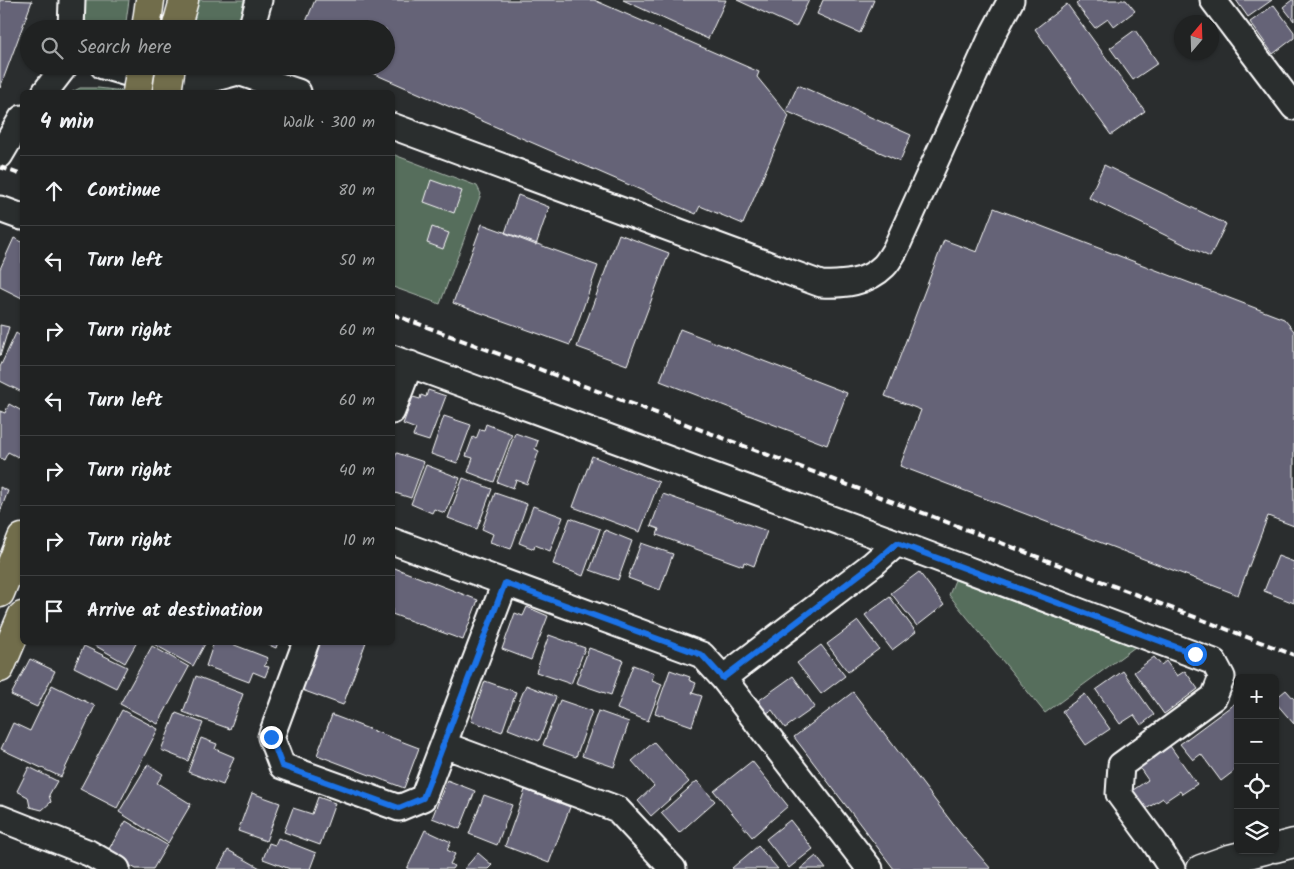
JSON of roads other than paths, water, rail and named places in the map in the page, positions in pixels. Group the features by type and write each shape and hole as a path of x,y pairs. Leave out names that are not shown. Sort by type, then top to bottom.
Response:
{"highway":[{"path":"177,20 180,0"},
{"path":"178,20 184,0"},
{"path":"137,90 140,75"},
{"path":"167,90 170,75"},
{"path":"0,593 20,543"},
{"path":"0,668 20,621"}],"street":[{"path":"71,20 72,0"},
{"path":"253,20 259,0"},
{"path":"395,127 821,284 842,285 865,279 884,266 895,250 994,32 1011,0"},
{"path":"1214,0 1294,107"},
{"path":"47,90 58,75"},
{"path":"134,75 168,85 212,79 223,75"},
{"path":"254,75 293,90"},
{"path":"0,155 14,119"},
{"path":"0,209 20,216"},
{"path":"395,394 401,361 897,543 1214,662 1222,678 1214,697 1121,765 1119,794 1172,869"},
{"path":"395,542 702,655 723,678 870,869"},
{"path":"723,678 873,564 897,543"},
{"path":"305,645 271,737 282,766 399,808 423,798 505,583"},
{"path":"444,745 617,809 673,869"},
{"path":"0,818 89,853 117,869"},
{"path":"1279,847 1294,843"},
{"path":"1201,869 1249,854"}],"railway":[{"path":"0,167 20,174"},
{"path":"395,315 931,516 1294,655"}]}
